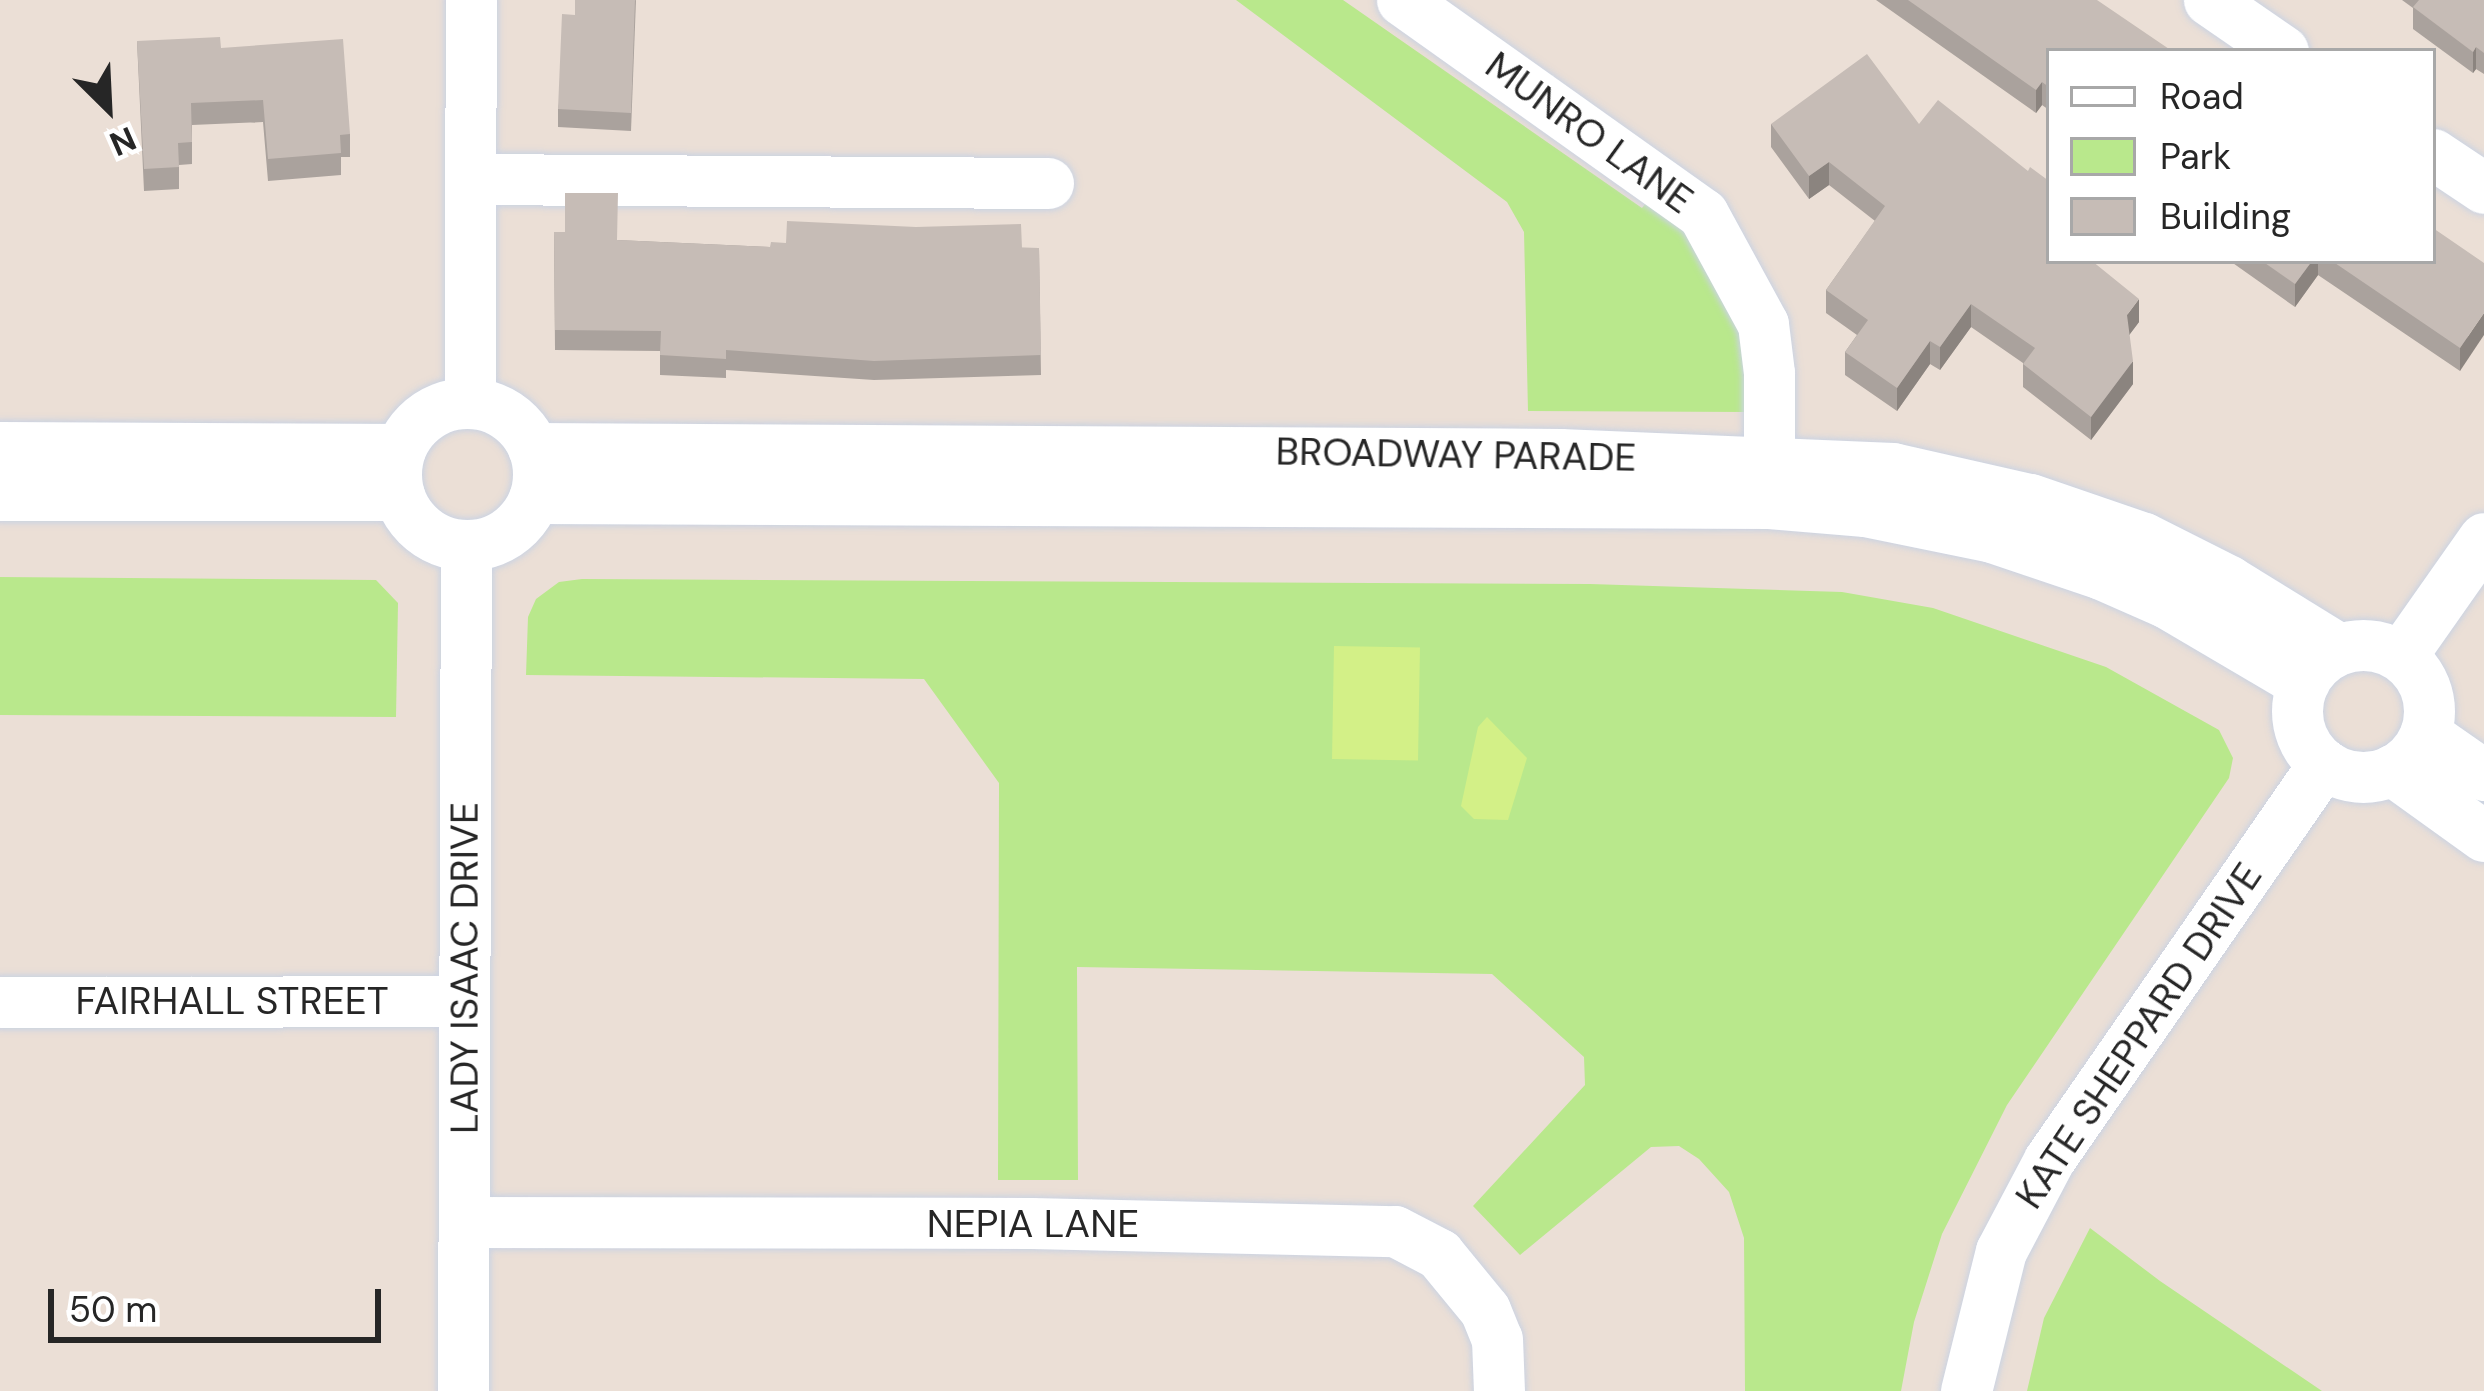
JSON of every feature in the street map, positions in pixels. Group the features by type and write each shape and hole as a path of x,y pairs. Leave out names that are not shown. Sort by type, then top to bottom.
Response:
{"street":[{"path":"470,403 471,0"},
{"name":"MUNRO LANE","path":"1402,0 1703,214 1763,324 1770,482"},
{"path":"2221,3 2279,48"},
{"path":"2436,156 2484,188"},
{"path":"470,179 1048,183"},
{"path":"470,403 508,416 533,448 538,473 534,498 508,533 466,545 424,532 399,472 416,424 441,408 470,403"},
{"path":"0,447 399,472"},
{"name":"BROADWAY PARADE","path":"533,448 1770,482 2049,554 2321,666"},
{"path":"0,495 399,472"},
{"name":"BROADWAY PARADE","path":"534,498 1770,482"},
{"path":"2401,656 2484,538"},
{"name":"LADY ISAAC DRIVE","path":"463,1391 466,545"},
{"path":"2408,752 2426,691 2401,656 2371,645 2321,666 2297,701 2302,736 2324,764 2357,777 2408,752 2484,775"},
{"path":"2408,752 2484,836"},
{"name":"KATE SHEPPARD DRIVE","path":"1966,1391 2001,1251 2049,1160 2324,764"},
{"name":"FAIRHALL STREET","path":"0,1002 464,1001"},
{"name":"NEPIA LANE","path":"464,1222 1031,1223 1395,1231 1439,1254 1474,1294 1497,1339 1499,1391"}],"green space":[{"path":"1236,0 1343,0 1642,208 1651,197 1694,227 1740,303 1747,412 1528,411 1524,232 1507,202"},
{"path":"0,577 376,580 398,603 396,717 0,715"},
{"path":"559,582 1590,584 1842,592 1933,608 2106,667 2219,730 2233,758 2229,778 2007,1105 1942,1234 1914,1322 1901,1391 1745,1391 1744,1238 1729,1192 1699,1159 1679,1146 1651,1147 1520,1255 1473,1206 1585,1085 1584,1057 1492,974 1077,967 1078,1180 998,1180 999,783 924,679 526,675 528,617 536,599"},
{"path":"1334,646 1420,648 1418,760 1332,759"},
{"path":"1487,717 1527,758 1508,820 1474,819 1461,806 1478,727"},
{"path":"2090,1228 2322,1391 2027,1391 2044,1318"}],"building":[{"path":"575,0 635,0 631,113 558,109 562,14 575,15"},
{"path":"1908,0 2097,0 2168,48 2046,48 2046,85 2042,82 2036,90"},
{"path":"2419,0 2484,0 2484,53 2476,47 2473,52 2413,7"},
{"path":"220,37 221,48 343,39 350,134 340,135 341,153 268,159 263,100 191,103 192,142 178,143 179,167 144,169 137,41"},
{"path":"1867,54 1919,124 1938,100 2028,171 2030,167 2046,179 2046,264 2096,264 2139,299 2127,315 2133,361 2091,417 2023,364 2035,348 1971,304 1940,347 1930,341 1897,388 1845,352 1868,320 1826,290 1885,206 1829,162 1809,176 1771,124"},
{"path":"565,193 618,193 617,240 770,247 771,242 786,243 787,221 916,227 1021,224 1022,248 1039,248 1041,355 874,361 726,350 726,359 660,355 661,331 555,330 554,232 565,232"},
{"path":"2436,230 2484,263 2484,313 2460,348 2336,264 2436,264"},
{"path":"2266,264 2310,264 2295,284"}]}
